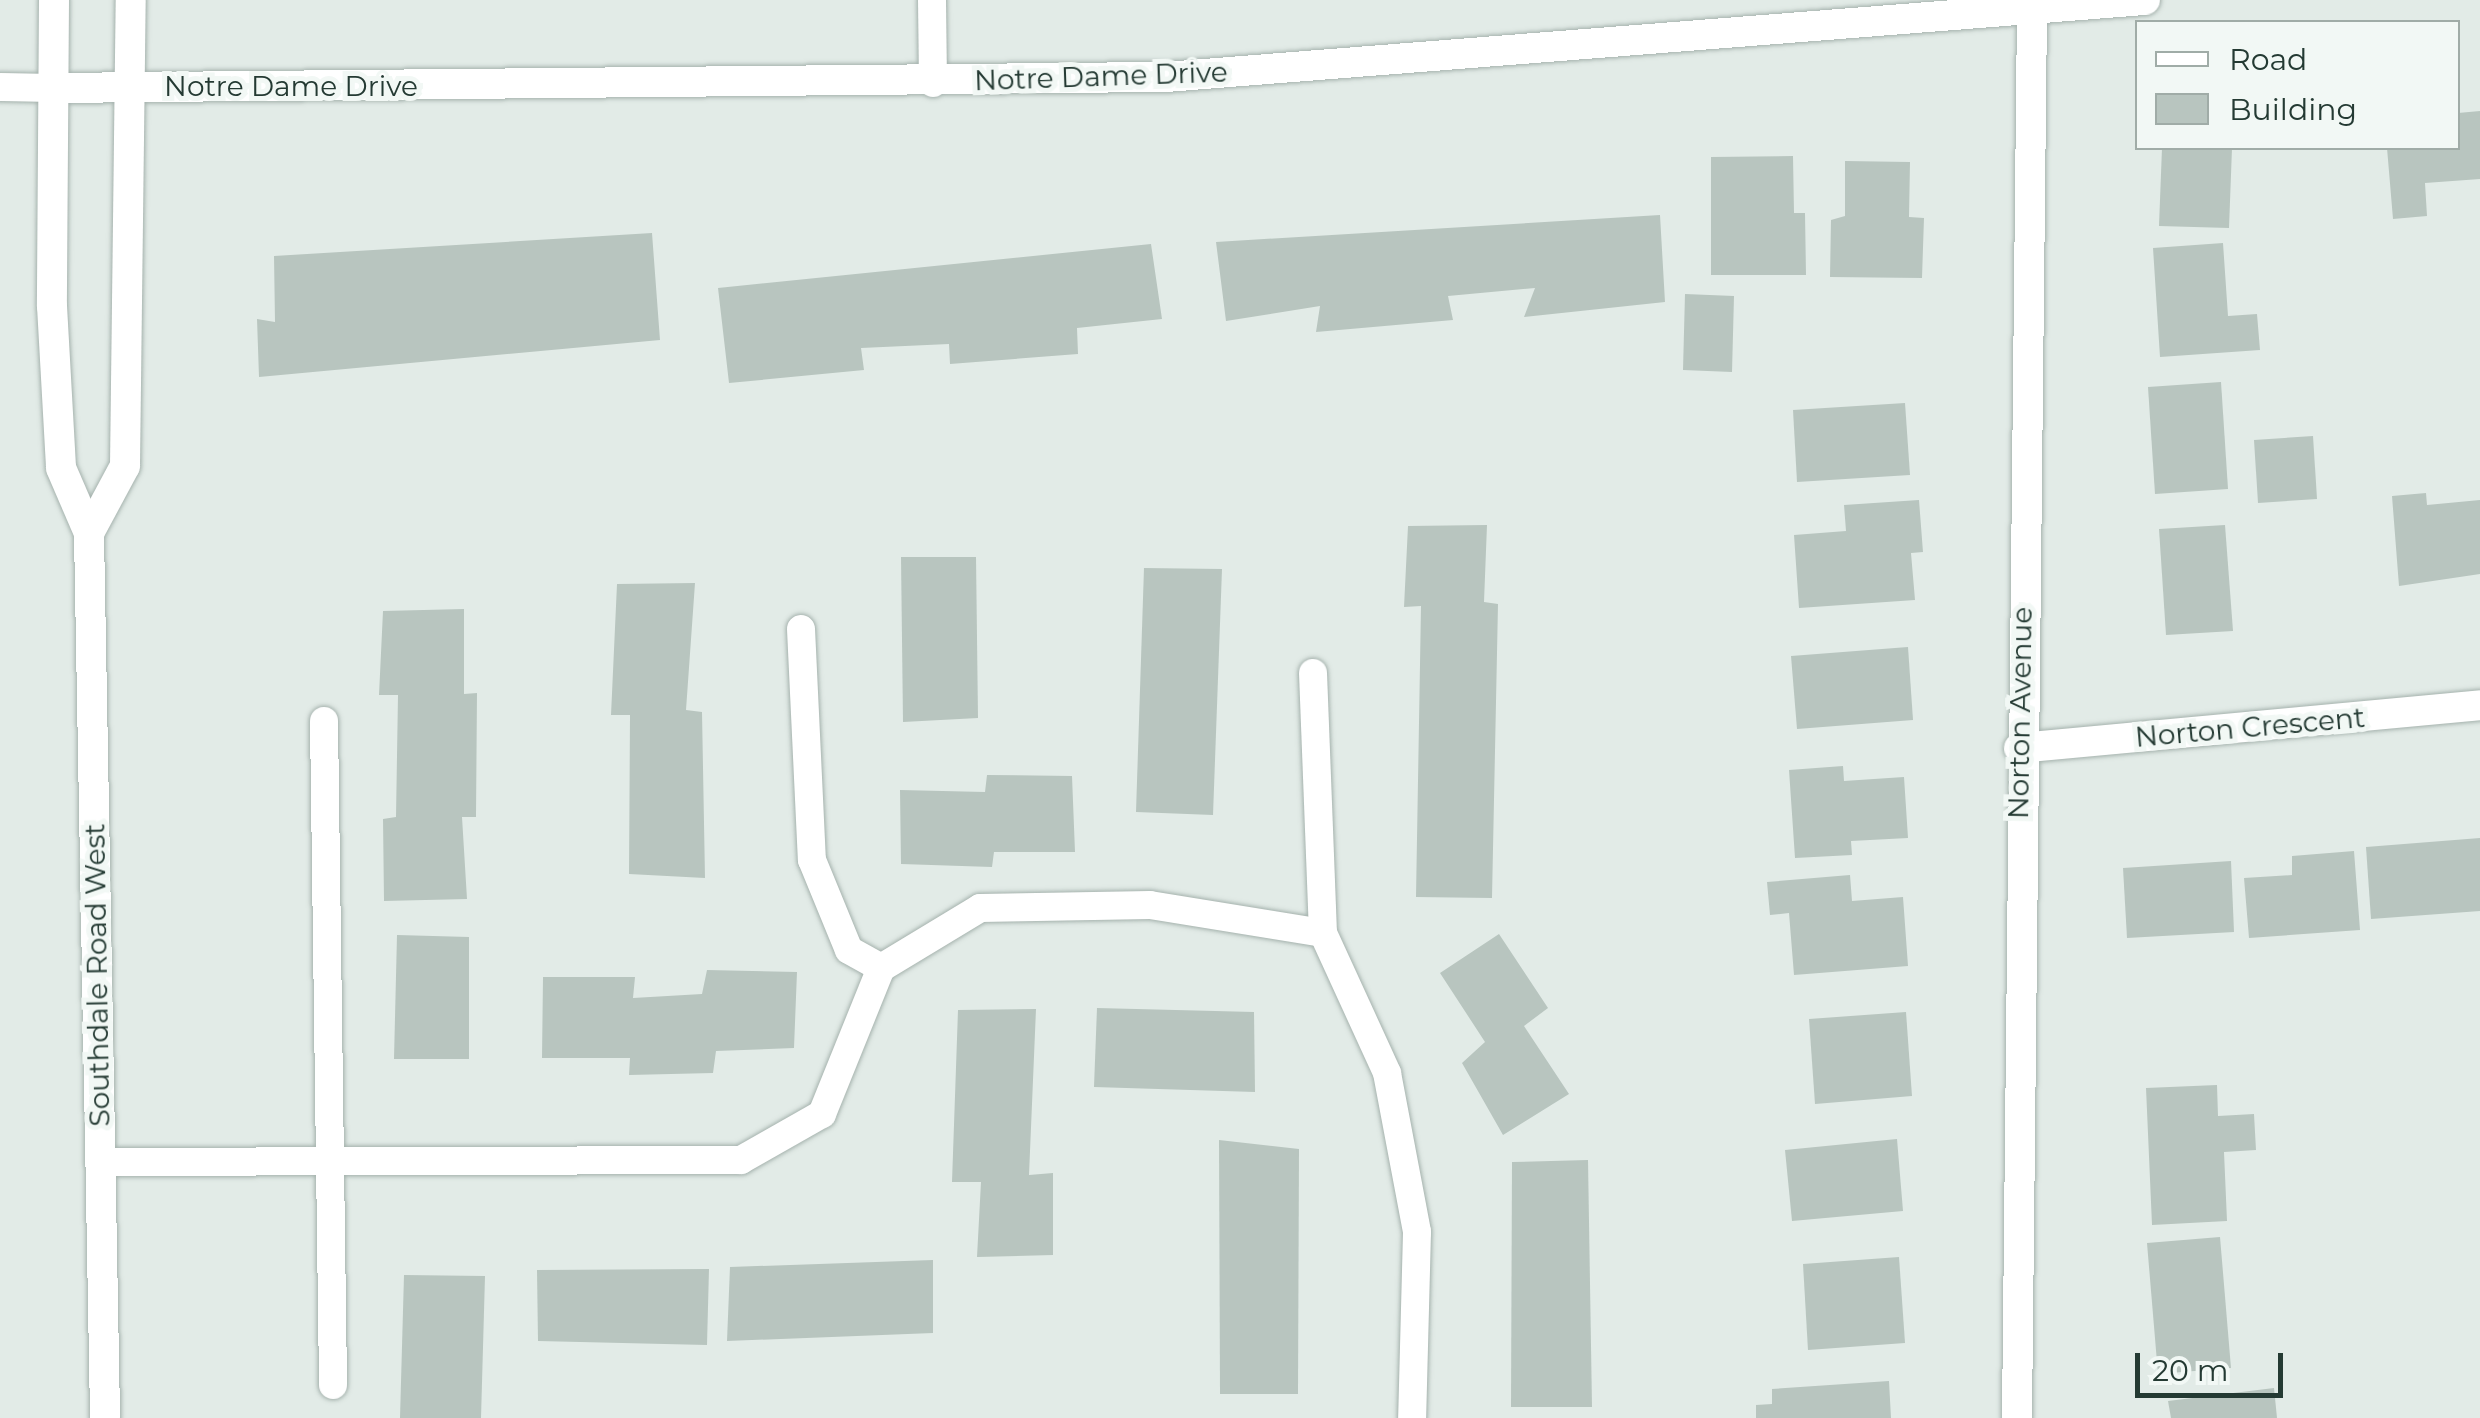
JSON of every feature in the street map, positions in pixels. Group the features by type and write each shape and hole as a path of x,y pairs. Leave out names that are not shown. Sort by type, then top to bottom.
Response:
{"street":[{"name":"Southdale Road West","path":"54,0 52,306 62,468 89,533 105,1418"},
{"name":"Southdale Road West","path":"89,533 125,466 131,0"},
{"name":"Notre Dame Drive","path":"53,88 1166,77 2145,0"},
{"name":"Norton Avenue","path":"2017,1418 2019,748 2032,9"},
{"name":"Norton Crescent","path":"2019,748 2480,705"}],"lane":[{"path":"932,0 934,82"},
{"path":"0,87 53,88"},
{"path":"801,629 812,860 849,950 881,968"},
{"path":"1312,673 1323,933 1387,1073 1417,1232 1412,1418"},
{"path":"324,721 333,1385"},
{"path":"100,1162 742,1160 822,1114 881,968 980,908 1150,906 1323,933"}],"building":[{"path":"2480,111 2480,179 2425,183 2427,216 2393,219 2387,150 2460,150 2460,113"},
{"path":"2162,150 2232,150 2229,228 2159,226"},
{"path":"1793,156 1794,213 1805,213 1806,275 1711,275 1711,157"},
{"path":"1845,161 1910,162 1909,217 1924,218 1922,278 1830,277 1831,220 1845,216"},
{"path":"1660,215 1665,302 1524,317 1535,288 1448,296 1453,320 1316,332 1320,306 1226,321 1216,242"},
{"path":"652,233 660,340 259,377 257,319 275,322 274,256"},
{"path":"2223,243 2228,316 2257,314 2260,350 2160,357 2153,248"},
{"path":"1151,244 1162,319 1077,328 1078,354 950,364 949,344 861,348 864,370 729,383 718,288"},
{"path":"1685,294 1734,296 1732,372 1683,370"},
{"path":"2221,382 2228,489 2155,494 2148,387"},
{"path":"1905,403 1910,475 1797,482 1793,410"},
{"path":"2313,436 2317,499 2258,503 2254,440"},
{"path":"2426,493 2427,505 2480,500 2480,574 2399,586 2392,496"},
{"path":"1919,500 1923,552 1911,553 1915,600 1799,608 1794,535 1846,531 1844,505"},
{"path":"1487,525 1484,602 1498,604 1492,898 1416,897 1421,606 1404,607 1408,526"},
{"path":"2225,525 2233,631 2166,635 2159,529"},
{"path":"901,557 976,557 978,718 903,722"},
{"path":"1144,568 1222,569 1213,815 1136,812"},
{"path":"695,583 686,710 702,712 705,878 629,874 630,715 611,715 617,584"},
{"path":"464,609 464,694 477,693 476,817 462,817 467,899 384,901 383,819 396,817 398,695 379,695 383,611"},
{"path":"1908,647 1913,720 1797,729 1791,656"},
{"path":"1843,766 1844,781 1904,777 1908,838 1851,841 1852,855 1795,858 1789,770"},
{"path":"987,775 1072,776 1075,852 994,852 992,867 901,864 900,790 985,792"},
{"path":"2480,838 2480,911 2371,919 2366,847"},
{"path":"2354,851 2360,930 2249,938 2244,878 2292,875 2292,856"},
{"path":"2231,861 2234,932 2127,938 2123,868"},
{"path":"1850,875 1852,901 1903,897 1908,966 1794,975 1789,913 1770,915 1767,882"},
{"path":"1499,934 1548,1008 1524,1026 1569,1094 1503,1135 1462,1063 1485,1042 1440,973"},
{"path":"397,935 469,937 469,1059 394,1059"},
{"path":"707,970 797,972 794,1048 716,1051 713,1073 629,1075 630,1058 542,1058 543,977 635,977 633,998 702,994"},
{"path":"1097,1008 1254,1012 1255,1092 1094,1087"},
{"path":"1036,1009 1029,1175 1053,1173 1053,1255 977,1257 981,1182 952,1182 958,1010"},
{"path":"1906,1012 1912,1096 1815,1104 1809,1019"},
{"path":"2217,1085 2218,1116 2254,1114 2256,1150 2224,1152 2227,1221 2152,1225 2146,1088"},
{"path":"1897,1139 1903,1211 1792,1221 1785,1150"},
{"path":"1219,1140 1299,1149 1298,1394 1220,1394"},
{"path":"1588,1160 1592,1407 1511,1407 1512,1162"},
{"path":"2220,1237 2231,1368 2158,1374 2147,1243"},
{"path":"1899,1257 1905,1343 1808,1350 1803,1264"},
{"path":"933,1260 933,1333 727,1341 730,1267"},
{"path":"709,1269 707,1345 538,1341 537,1270"},
{"path":"404,1275 485,1276 481,1418 400,1418"},
{"path":"1889,1381 1891,1418 1756,1418 1756,1405 1772,1404 1772,1389"},
{"path":"2274,1388 2277,1418 2171,1418 2168,1401"}]}
